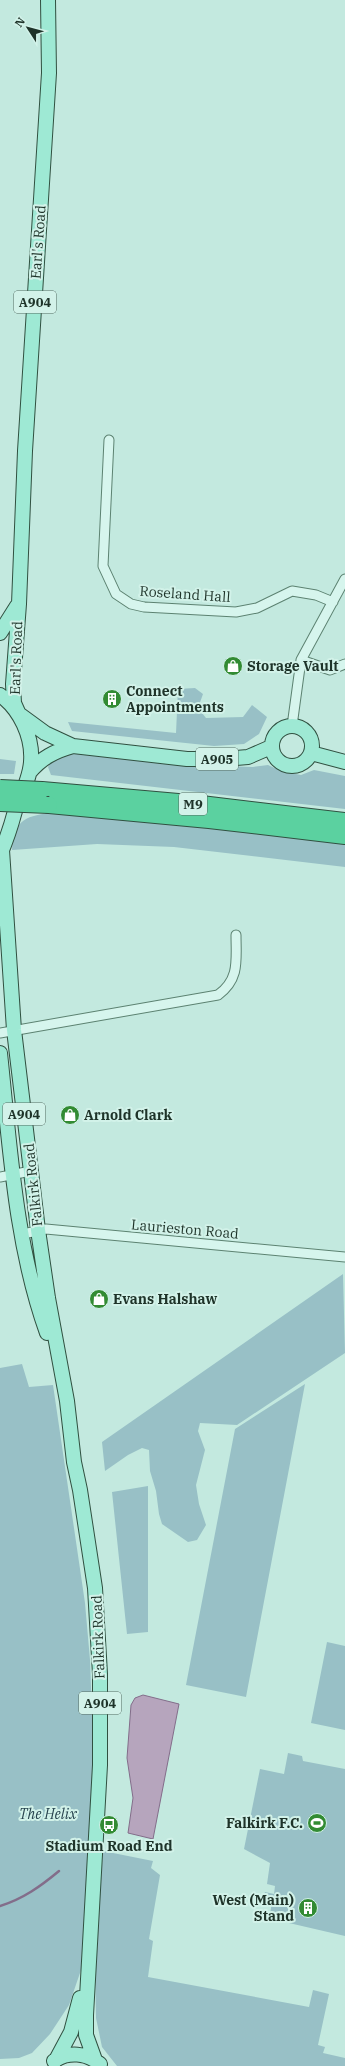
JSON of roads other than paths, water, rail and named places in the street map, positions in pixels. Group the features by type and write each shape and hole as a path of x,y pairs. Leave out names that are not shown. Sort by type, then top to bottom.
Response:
{"highway":[{"name":"M9","path":"0,788 42,790 201,804 345,821"},
{"name":"M9","path":"0,804 49,806 177,817 345,836"}],"main road":[{"name":"Earl's Road","path":"29,773 31,748 18,713 13,693 19,604 24,451 49,74 48,0"},
{"name":"Earl's Road","path":"0,633 19,604"},
{"path":"0,695 11,703 18,713"},
{"name":"A905","path":"18,713 45,733 73,746 186,759 224,759 248,757 271,747"},
{"path":"283,727 299,727 309,735 312,742 310,753 302,763 288,766 278,761 274,756 271,747 272,740 277,731 283,727"},
{"name":"A905","path":"29,773 45,757 62,749 73,746"},
{"path":"310,753 345,762"},
{"path":"1,853 29,773"},
{"name":"Falkirk Road","path":"1,853 7,1031 31,1171 48,1298 67,1401 74,1462 96,1588 100,1674 100,1772 88,1972 86,2035 98,2063"},
{"name":"Falkirk Road","path":"0,1053 7,1177 23,1234 35,1299 62,1375"},
{"name":"Falkirk Road","path":"53,2063 71,2032 88,1972"},
{"path":"53,2063 65,2056 75,2054 85,2056 98,2063"}],"street":[{"name":"Roseland Hall","path":"108,440 103,566 116,594 131,604 144,607 236,612 257,608 292,591 316,594 333,602"},
{"path":"292,726 301,660 345,579"},
{"path":"301,660 330,670 345,664"},
{"path":"7,1031 218,995 232,982 235,971 236,935"},
{"path":"7,1177 31,1171"},
{"name":"Laurieston Road","path":"23,1234 46,1229 345,1257"}],"waterway":[{"path":"0,1906 31,1892 59,1871"}],"place":[{"name":"Storage Vault","path":"233,666"},
{"name":"Connect Appointments","path":"112,699"},
{"name":"Arnold Clark","path":"70,1115"},
{"name":"Evans Halshaw","path":"99,1299"},
{"name":"Falkirk F.C.","path":"317,1823"},
{"name":"Stadium Road End","path":"109,1825"},
{"name":"West (Main) Stand","path":"308,1908"}],"park label":[{"name":"The Helix","path":"48,1814"}]}
